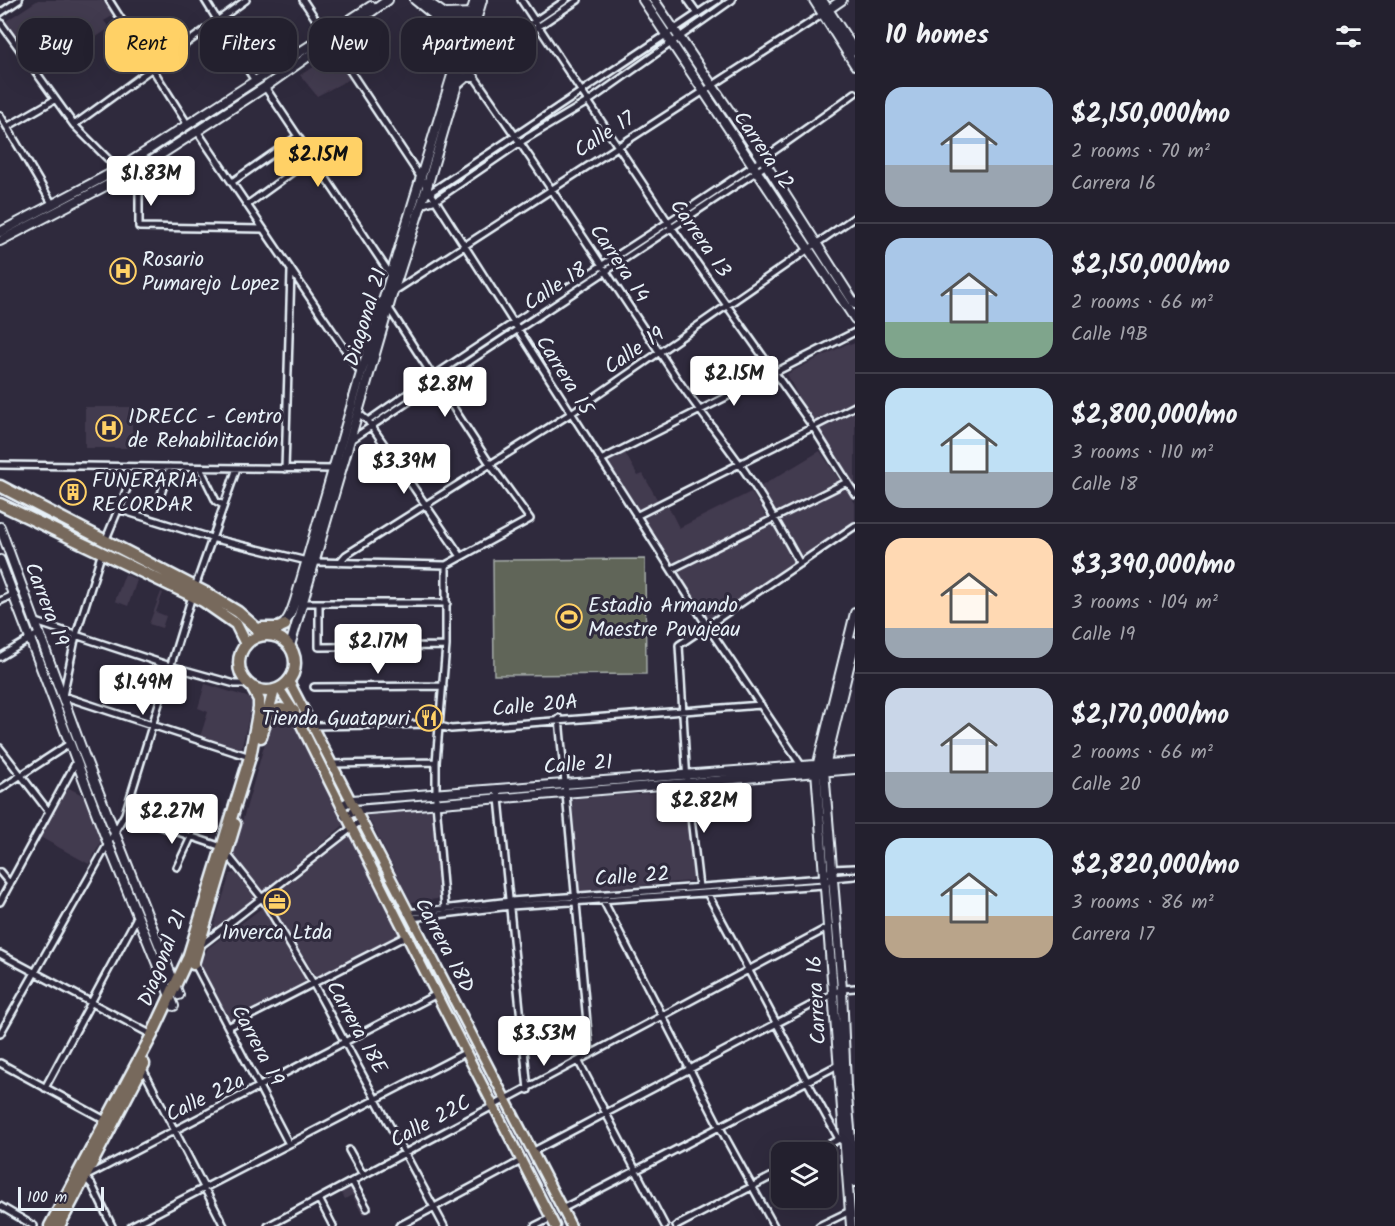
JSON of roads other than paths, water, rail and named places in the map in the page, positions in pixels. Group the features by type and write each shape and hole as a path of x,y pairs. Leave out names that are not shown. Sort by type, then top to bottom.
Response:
{"highway":[{"path":"0,486 106,539 253,624 267,635 281,639 290,646 295,667 289,681 277,689 267,691 251,685 240,672 239,665 246,644 241,631 229,617 193,591 0,504"},
{"path":"253,624 269,629 285,625"},
{"path":"246,644 267,635"},
{"name":"Diagonal 21","path":"59,1226 142,1067 191,960 250,757 259,700 251,685"},
{"name":"Diagonal 21","path":"191,960 208,934 224,849 256,760 267,713 277,689"},
{"path":"267,713 280,709 294,711"},
{"name":"Diagonal 21","path":"50,1226 105,1120 175,996"}],"main road":[{"path":"356,18 380,0"},
{"path":"361,18 388,0"},
{"path":"415,0 433,18"},
{"path":"425,0 445,14 472,17"},
{"name":"Diagonal 21","path":"472,17 475,0"},
{"name":"Diagonal 21","path":"472,17 482,0"},
{"name":"Carrera 12","path":"643,0 668,38 766,161 855,319"},
{"name":"Carrera 12","path":"654,0 676,33 755,169 855,304"},
{"path":"814,0 855,51"},
{"path":"822,0 825,12 855,64"},
{"name":"Calle 17","path":"825,12 842,0"},
{"path":"431,15 445,22 472,17"},
{"path":"0,241 122,172 255,81 309,50"},
{"path":"0,232 122,172 142,167 265,87 309,54"},
{"name":"Diagonal 21","path":"393,279 426,195 457,85 464,72"},
{"name":"Diagonal 21","path":"285,625 311,561 352,439 357,412 420,177 465,72"},
{"path":"457,85 466,77 466,72"},
{"path":"139,190 142,167"},
{"name":"Diagonal 21","path":"290,646 334,469 361,373 387,299"},
{"name":"Carrera 19","path":"0,527 175,996"},
{"name":"Carrera 19","path":"0,560 137,917 175,996"},
{"path":"821,767 855,613"},
{"path":"267,635 285,625"},
{"path":"821,767 855,642"},
{"name":"Carrera 18D","path":"289,681 571,1226"},
{"name":"Carrera 18D","path":"277,689 294,711 345,816 408,935 435,995 553,1222"},
{"name":"Calle 21","path":"499,793 566,793 687,783 855,762"},
{"name":"Calle 21","path":"341,806 352,800 436,798 566,784 801,765 855,769"},
{"name":"Carrera 16","path":"821,767 841,1140 855,1182"},
{"name":"Calle 21","path":"345,816 357,810 436,798"},
{"name":"Carrera 16","path":"828,878 842,989 852,1172 851,1226"}],"street":[{"path":"0,13 19,0"},
{"path":"109,0 120,18"},
{"path":"205,0 217,18"},
{"path":"219,18 246,0"},
{"name":"Carrera 15","path":"303,0 314,18"},
{"name":"Carrera 13","path":"521,0 532,18"},
{"path":"536,24 566,0"},
{"path":"536,24 578,0"},
{"path":"688,0 698,14"},
{"path":"676,33 718,0"},
{"path":"413,200 426,195 668,38 732,0"},
{"name":"Calle 17","path":"387,299 825,12"},
{"path":"0,22 74,125 139,190 139,227 263,229"},
{"name":"Carrera 13","path":"536,24 584,92 670,226 776,373 855,494"},
{"path":"188,42 200,33"},
{"path":"426,195 436,200 522,141 589,101 668,38"},
{"path":"74,125 149,72"},
{"path":"155,72 188,125"},
{"path":"250,72 255,81"},
{"name":"Carrera 15","path":"349,72 420,177 426,195 436,200 570,414 706,624 801,765"},
{"name":"Carrera 14","path":"471,72 522,141 551,191 699,411 739,463 775,518 800,564"},
{"path":"265,87 393,279"},
{"name":"Calle 18","path":"370,424 437,384 606,273 670,226 755,169 855,93"},
{"path":"7,127 54,100"},
{"path":"0,115 53,206"},
{"path":"197,131 361,373"},
{"path":"231,182 298,136"},
{"path":"247,205 312,158"},
{"name":"Calle 19","path":"339,563 346,555 427,507 570,414 855,217"},
{"name":"Calle 18","path":"352,439 433,376 670,226"},
{"path":"285,469 291,270"},
{"path":"118,509 211,538 311,561 339,563 446,565 460,555 530,519 437,384 387,299"},
{"path":"601,460 855,332"},
{"path":"636,516 855,406"},
{"path":"357,412 370,424 460,555"},
{"path":"3,465 334,469"},
{"path":"106,539 136,467"},
{"path":"161,494 170,467"},
{"path":"200,468 216,501 223,505"},
{"path":"0,1034 113,830 125,814 193,591 237,468"},
{"path":"672,569 847,482"},
{"path":"699,887 687,783 679,645 706,624 855,526"},
{"path":"102,551 76,635 63,696 250,757"},
{"path":"445,909 436,798 436,762 446,646 446,565"},
{"path":"0,601 14,595"},
{"path":"301,603 447,603"},
{"path":"319,603 319,647 446,646"},
{"path":"36,622 170,666 235,684 251,685"},
{"path":"0,657 40,633"},
{"path":"314,687 443,686"},
{"name":"Calle 20A","path":"312,726 438,726 451,729 559,718 760,705"},
{"path":"559,718 590,1055"},
{"path":"0,789 69,744"},
{"path":"0,748 49,812"},
{"path":"0,902 76,762"},
{"path":"333,764 436,762"},
{"path":"499,793 528,1090"},
{"path":"125,814 192,835 224,849"},
{"path":"208,934 262,898 362,820"},
{"path":"177,867 192,835"},
{"name":"Carrera 18E","path":"224,849 262,898 314,983 444,1226"},
{"name":"Calle 22","path":"574,899 603,900 707,893 828,878 855,868"},
{"path":"0,872 10,884"},
{"name":"Calle 22","path":"409,915 445,909 855,876"},
{"path":"707,893 806,1081 841,1140 837,1142"},
{"path":"603,900 719,1126 774,1226"},
{"name":"Calle 22","path":"409,915 511,904"},
{"path":"45,1088 93,1003 137,917"},
{"name":"Calle 22C","path":"268,1226 493,1106 528,1090 830,927"},
{"path":"228,1027 408,935"},
{"path":"0,954 152,1035"},
{"name":"Carrera 19","path":"191,960 289,1144"},
{"path":"532,1152 832,994 842,989 855,988"},
{"name":"Calle 22a","path":"85,1177 347,1043 435,995"},
{"path":"131,1226 465,1053"},
{"path":"579,1062 664,1226"},
{"path":"0,1064 105,1120"},
{"path":"562,1209 838,1065"},
{"path":"142,1067 224,1226"},
{"path":"349,1150 363,1175"},
{"path":"399,1226 521,1161"},
{"path":"85,1177 92,1185 112,1226"},
{"path":"676,1226 771,1177"},
{"path":"352,1181 367,1208"},
{"path":"319,1199 333,1226"},
{"path":"0,1206 34,1226"},
{"path":"819,1226 850,1211"},
{"path":"535,1226 553,1222"}],"place":[{"name":"Rosario Pumarejo Lopez","path":"123,271"},
{"name":"IDRECC - Centro de Rehabilitación","path":"109,428"},
{"name":"FUNERARIA RECORDAR","path":"73,492"},
{"name":"Estadio Armando Maestre Pavajeau","path":"569,617"},
{"name":"Tienda Guatapuri","path":"429,718"},
{"name":"Inverca Ltda","path":"277,902"}]}
